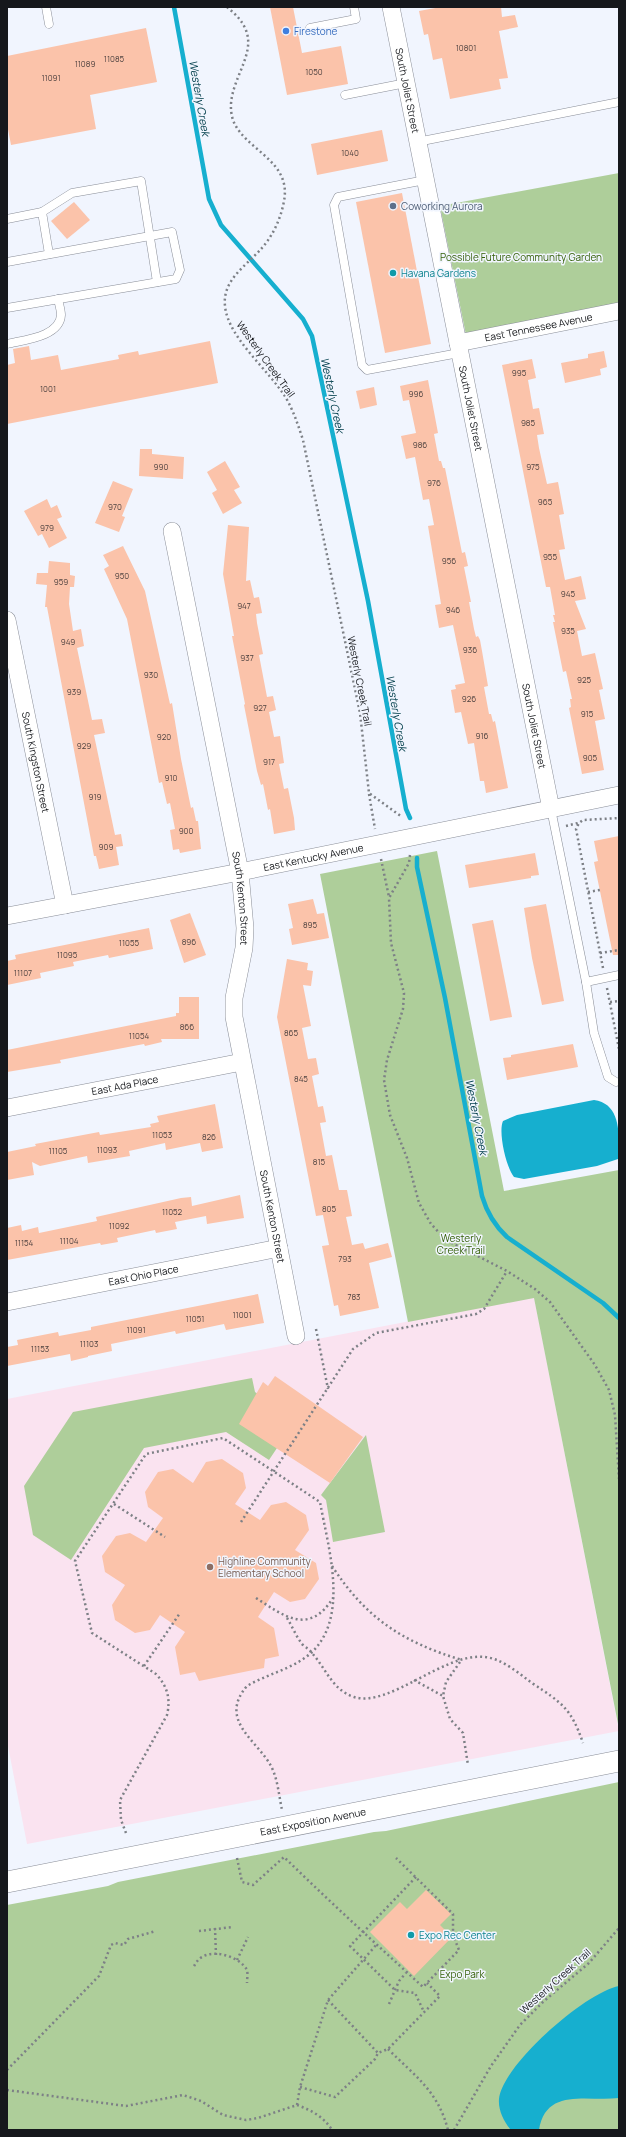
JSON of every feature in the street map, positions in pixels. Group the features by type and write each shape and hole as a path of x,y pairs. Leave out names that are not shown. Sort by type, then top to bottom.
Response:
{"street":[{"name":"South Joliet Street","path":"391,7 551,809"},
{"name":"East Tennessee Avenue","path":"458,348 619,311"},
{"name":"South Kenton Street","path":"172,531 240,872 246,928 244,948 236,978 234,1011 242,1062 296,1336"},
{"name":"South Kingston Street","path":"7,620 65,905"},
{"name":"East Kentucky Avenue","path":"7,916 240,872 619,796"},
{"name":"East Ada Place","path":"7,1108 242,1062"},
{"name":"East Ohio Place","path":"7,1302 279,1248"},
{"name":"East Exposition Avenue","path":"7,1882 619,1761"}],"lane":[{"path":"46,7 50,24"},
{"path":"310,28 356,19 354,7"},
{"path":"345,95 406,83"},
{"path":"417,142 619,102"},
{"path":"425,180 338,197 334,205 362,365 367,370 458,348"},
{"path":"7,219 42,212 72,193 141,182 157,282"},
{"path":"42,212 49,254"},
{"path":"7,262 172,232 180,270 176,279 7,308"},
{"path":"7,344 45,334 58,325 61,315 58,299"},
{"path":"551,809 586,982 594,1033 608,1077 616,1082"},
{"path":"586,982 619,975"}],"path":[{"name":"Westerly Creek Trail","path":"228,7 246,29 248,40 247,51 230,99 233,120 237,129 273,163 283,179 285,200 277,227 262,249 239,270 229,285 224,304 228,320 238,336 285,397 297,419 360,713 369,793 402,817"},
{"path":"619,818 583,820 577,827 600,953 619,950"},
{"path":"410,856 409,863 389,898 389,928 391,943 404,993 403,1009 387,1060 384,1080 386,1100 411,1171 419,1203 428,1219 446,1240 506,1271 535,1289 550,1302 606,1384 615,1415 619,1479"},
{"path":"588,892 600,890"},
{"path":"619,1001 610,1002 617,1030 619,1049"},
{"path":"241,1522 354,1349 364,1339 376,1333 390,1329 476,1314 484,1308 506,1271"},
{"path":"316,1329 328,1389"},
{"path":"126,1833 121,1820 120,1800 167,1714 169,1704 164,1682 144,1666 92,1633 75,1561 146,1454 223,1438 320,1502 332,1566 333,1616 330,1625 312,1653 298,1662 247,1686 241,1693 238,1702 238,1721 242,1731 266,1757 272,1768 280,1802"},
{"path":"114,1504 165,1537"},
{"path":"332,1566 357,1601 385,1626 420,1645 462,1660"},
{"path":"256,1598 287,1618 303,1645 312,1653 332,1681 344,1692 354,1697 365,1699 386,1695 414,1680 462,1660 484,1657 503,1663 562,1703 575,1720 583,1743"},
{"path":"287,1618 306,1619 316,1616 325,1610 333,1598"},
{"path":"144,1666 180,1613"},
{"path":"462,1660 452,1671 446,1682 443,1696 450,1719 463,1734 468,1765"},
{"path":"414,1680 443,1696"},
{"path":"237,1858 242,1882 253,1885 284,1857 342,1914 364,1931 406,1973 423,1987 459,1950 453,1935 453,1914 396,1858"},
{"path":"416,1877 350,1946 396,1990 415,1993 424,2012"},
{"path":"199,1931 233,1926"},
{"path":"215,1928 216,1955"},
{"name":"Westerly Creek Trail","path":"454,2130 491,2066 520,2025 543,2002 589,1963 619,1928"},
{"path":"7,2070 98,1976 111,1945 115,1943 124,1945 128,1939 132,1937 156,1931"},
{"path":"237,1960 248,1937"},
{"path":"297,2105 300,2087 328,2000 377,1944"},
{"path":"194,1966 202,1957 216,1955 228,1956 237,1960 247,1972 247,1983"},
{"path":"389,2004 399,1981 406,1973"},
{"path":"300,2087 335,2096 375,2059 378,2053 388,2049 440,1996 427,1983"},
{"path":"328,2000 378,2053"},
{"path":"388,2049 434,2095 440,2106 448,2130"},
{"path":"7,2090 126,2106 183,2095 201,2101 223,2115 246,2120 258,2118 297,2105 318,2115 332,2130"}],"shaded area":[{"path":"534,1297 619,1731 27,1844 7,1741 7,1399"}],"green space":[{"name":"Possible Future Community Garden","path":"619,173 619,304 466,335 440,206"},
{"name":"Westerly Creek Trail","path":"437,851 504,1191 619,1170 619,1729 534,1298 408,1322 320,874"},
{"path":"252,1378 255,1392 295,1421 269,1460 226,1432 144,1448 71,1560 33,1535 24,1486 73,1412"},
{"path":"366,1435 385,1532 333,1542 326,1500 321,1495"},
{"name":"Expo Park","path":"619,1782 619,2130 7,2130 7,1905 374,1832 386,1831"}],"water":[{"path":"594,1100 602,1102 608,1106 615,1116 619,1137 618,1159 597,1166 524,1179 514,1177 508,1166 502,1141 501,1133 503,1121 517,1115"},
{"path":"619,1986 619,2098 570,2099 559,2102 550,2107 543,2116 539,2130 511,2130 502,2116 499,2107 499,2099 504,2085 514,2068 548,2032 567,2015 604,1991"}],"building":[{"path":"270,7 293,7 302,53 341,46 348,84 287,95"},
{"path":"441,7 501,7 502,17 515,15 518,27 499,31 508,78 499,79 501,89 450,99 442,58 433,60 428,34 424,35 419,11"},
{"path":"146,28 157,82 90,95 96,129 11,145 7,124 7,56"},
{"path":"382,130 388,161 317,175 311,144"},
{"name":"Havana Gardens","path":"402,193 431,344 385,353 356,202"},
{"path":"74,202 90,220 67,239 51,221"},
{"path":"210,341 218,383 7,424 7,365 15,363 13,349 29,346 31,360 58,355 61,370 119,359 118,355 138,351 139,355"},
{"path":"604,351 607,367 600,369 601,375 565,383 561,363 588,358 588,354"},
{"path":"532,359 536,378 528,380 533,409 539,408 544,434 537,435 539,448 547,484 558,482 564,514 559,515 565,549 559,550 565,580 581,576 586,599 575,601 586,629 577,631 582,656 595,653 603,689 599,690 605,719 595,721 604,770 582,774 569,708 571,707 570,699 572,699 566,671 563,672 553,622 555,622 553,615 555,615 550,587 546,587 502,365"},
{"path":"428,380 438,433 434,434 439,461 441,461 443,468 445,468 462,553 465,552 468,566 464,567 471,602 469,602 476,637 478,636 480,640 488,686 484,687 489,714 491,714 493,722 495,721 508,788 486,793 484,781 480,781 474,743 468,744 461,712 455,713 451,690 456,689 455,685 465,683 453,625 439,628 435,605 441,604 428,526 434,525 429,499 423,500 415,457 406,459 401,436 416,433 409,400 403,401 400,386"},
{"path":"374,387 377,405 360,409 356,391"},
{"path":"140,449 152,449 152,454 184,457 183,479 139,476"},
{"path":"225,461 240,487 234,490 242,503 223,514 212,493 217,490 207,472"},
{"path":"113,481 133,489 122,516 125,517 119,532 95,523"},
{"path":"47,499 51,508 57,505 62,517 57,519 67,538 49,548 42,534 38,536 24,511"},
{"path":"228,525 249,527 246,581 250,580 254,598 259,597 262,613 256,614 263,654 259,655 267,697 273,696 276,710 269,712 274,737 280,736 284,763 279,764 284,789 288,788 294,818 295,830 274,834 270,809 268,810 263,784 261,785 257,771 232,636 234,636 223,574"},
{"path":"123,546 145,591 170,704 172,703 191,808 193,807 196,821 198,821 201,849 180,853 179,849 173,850 170,830 175,829 170,803 167,804 162,782 159,783 127,619 104,569 109,566 103,555"},
{"path":"49,561 70,563 70,575 75,576 74,587 70,587 69,604 73,631 81,629 84,646 77,648 92,720 102,719 105,733 94,735 115,835 121,834 123,846 116,847 119,865 99,869 96,856 94,856 47,607 45,607 47,585 36,584 37,573 48,573"},
{"path":"619,836 619,955 613,955 594,862 598,861 594,841"},
{"path":"535,853 539,875 531,876 531,878 469,888 465,865"},
{"path":"313,899 317,914 324,913 329,938 292,945 289,929 293,928 288,904"},
{"path":"546,904 564,1001 542,1005 532,958 524,908"},
{"path":"190,913 206,955 184,963 170,920"},
{"path":"493,920 512,1017 490,1021 472,924"},
{"path":"149,928 153,949 109,958 108,955 73,962 74,966 40,973 41,978 7,985 7,961 16,959 15,955"},
{"path":"287,959 308,963 307,970 313,971 311,986 303,985 311,1026 302,1028 308,1059 316,1058 319,1074 312,1076 318,1107 323,1106 326,1122 320,1123 326,1156 332,1155 339,1190 347,1190 352,1216 346,1217 352,1245 363,1243 365,1249 388,1243 392,1257 369,1263 379,1308 340,1316 338,1305 334,1306 322,1246 329,1245 323,1215 316,1216 277,1017"},
{"path":"179,997 199,997 199,1039 161,1039 162,1042 145,1046 144,1044 60,1060 61,1063 7,1072 7,1050 176,1016 176,1013 179,1013"},
{"path":"573,1044 578,1067 507,1080 503,1058 511,1057 511,1055"},
{"path":"215,1104 223,1148 202,1152 200,1143 166,1150 165,1143 129,1151 130,1156 88,1163 87,1156 40,1166 32,1162 34,1175 7,1180 7,1152 36,1146 35,1144 99,1132 100,1135 151,1127 150,1124 159,1122 157,1116"},
{"path":"240,1195 244,1218 207,1224 206,1216 175,1222 177,1229 156,1233 155,1230 117,1238 118,1242 101,1245 100,1243 7,1260 7,1228 21,1225 22,1231 38,1227 39,1233 97,1221 96,1217 181,1198 191,1197 192,1206"},
{"path":"258,1294 264,1323 226,1330 224,1324 176,1334 175,1331 111,1344 112,1351 71,1361 70,1354 7,1366 7,1347 18,1345 17,1340 58,1332 59,1336 91,1330 91,1327"},
{"path":"275,1376 363,1437 330,1483 239,1424 263,1382 268,1386"},
{"name":"Highline Community Elementary School","path":"222,1459 243,1473 246,1488 235,1504 260,1520 271,1505 286,1502 306,1515 309,1530 295,1550 316,1563 319,1579 305,1599 290,1602 274,1592 258,1617 274,1628 279,1656 265,1659 264,1668 199,1681 195,1672 180,1675 175,1647 185,1632 160,1615 150,1630 135,1633 115,1620 112,1605 125,1585 105,1572 102,1556 116,1536 130,1533 146,1542 163,1518 148,1507 145,1492 158,1472 173,1469 193,1483 206,1462"},
{"name":"Expo Rec Center","path":"426,1890 451,1914 440,1925 452,1937 414,1976 370,1932 400,1902 407,1909"}],"waterway":[{"name":"Westerly Creek","path":"174,7 209,199 221,225 303,319 312,336 368,601 406,809 410,818"},
{"name":"Westerly Creek","path":"417,858 417,867 445,998 482,1196 486,1208 498,1228 507,1237 603,1303 619,1318"}],"place":[{"name":"Firestone","path":"286,31"},
{"name":"Coworking Aurora","path":"393,206"},
{"name":"Havana Gardens","path":"393,273"},
{"name":"Highline Community Elementary School","path":"210,1567"},
{"name":"Expo Rec Center","path":"411,1935"}]}
